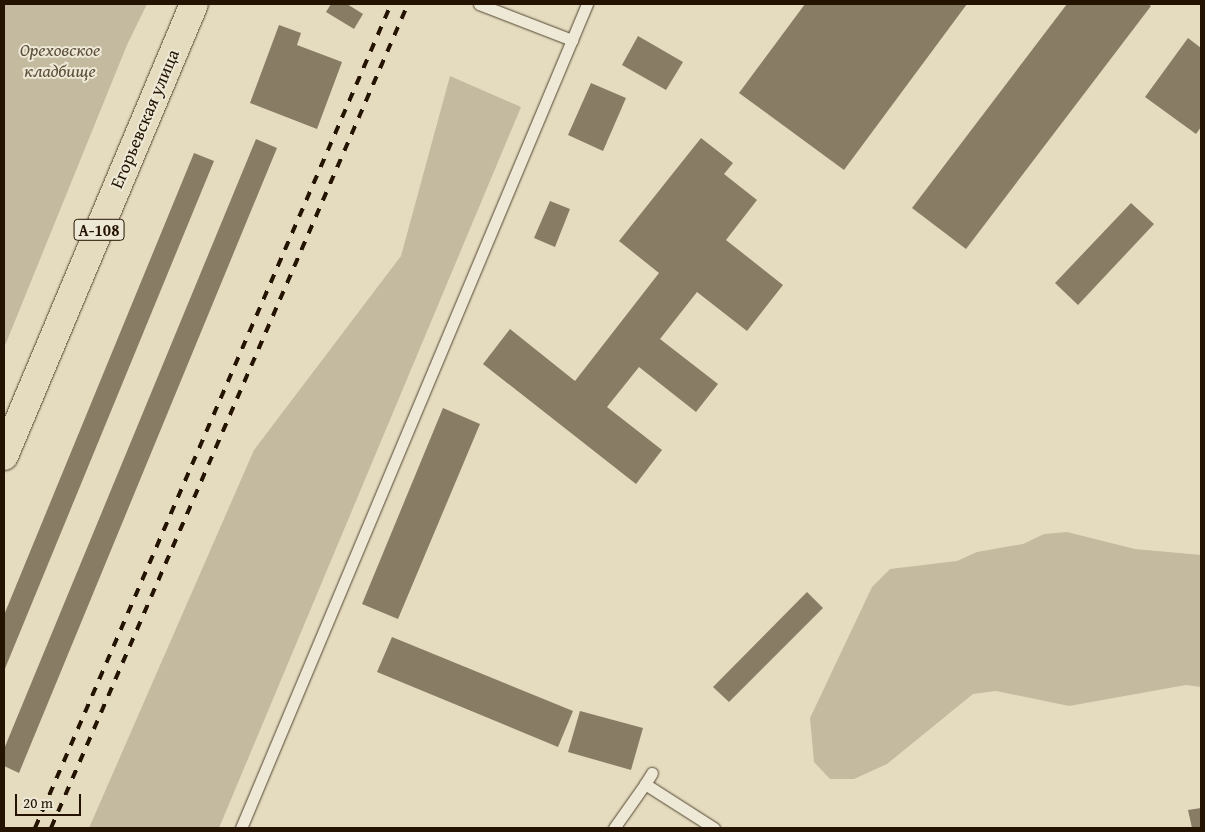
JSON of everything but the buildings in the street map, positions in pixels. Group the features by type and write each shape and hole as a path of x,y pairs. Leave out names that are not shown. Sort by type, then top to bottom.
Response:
{"highway":[{"name":"Егорьевская улица","path":"4,456 194,4"}],"lane":[{"path":"480,4 572,40"},
{"path":"241,828 587,4"},
{"path":"614,828 652,773"},
{"path":"645,784 714,828"}],"green space":[{"name":"Ореховское кладбище","path":"4,4 147,4 127,45 4,348"},
{"path":"450,76 521,107 219,828 89,828 254,450 401,256"},
{"path":"1067,532 1135,549 1201,555 1201,687 1186,685 1069,706 996,691 973,694 887,764 854,779 830,779 814,762 810,718 872,587 890,569 957,561 977,552 1023,544 1044,534"}],"railway":[{"path":"35,828 391,4"},
{"path":"51,828 408,4"}]}
